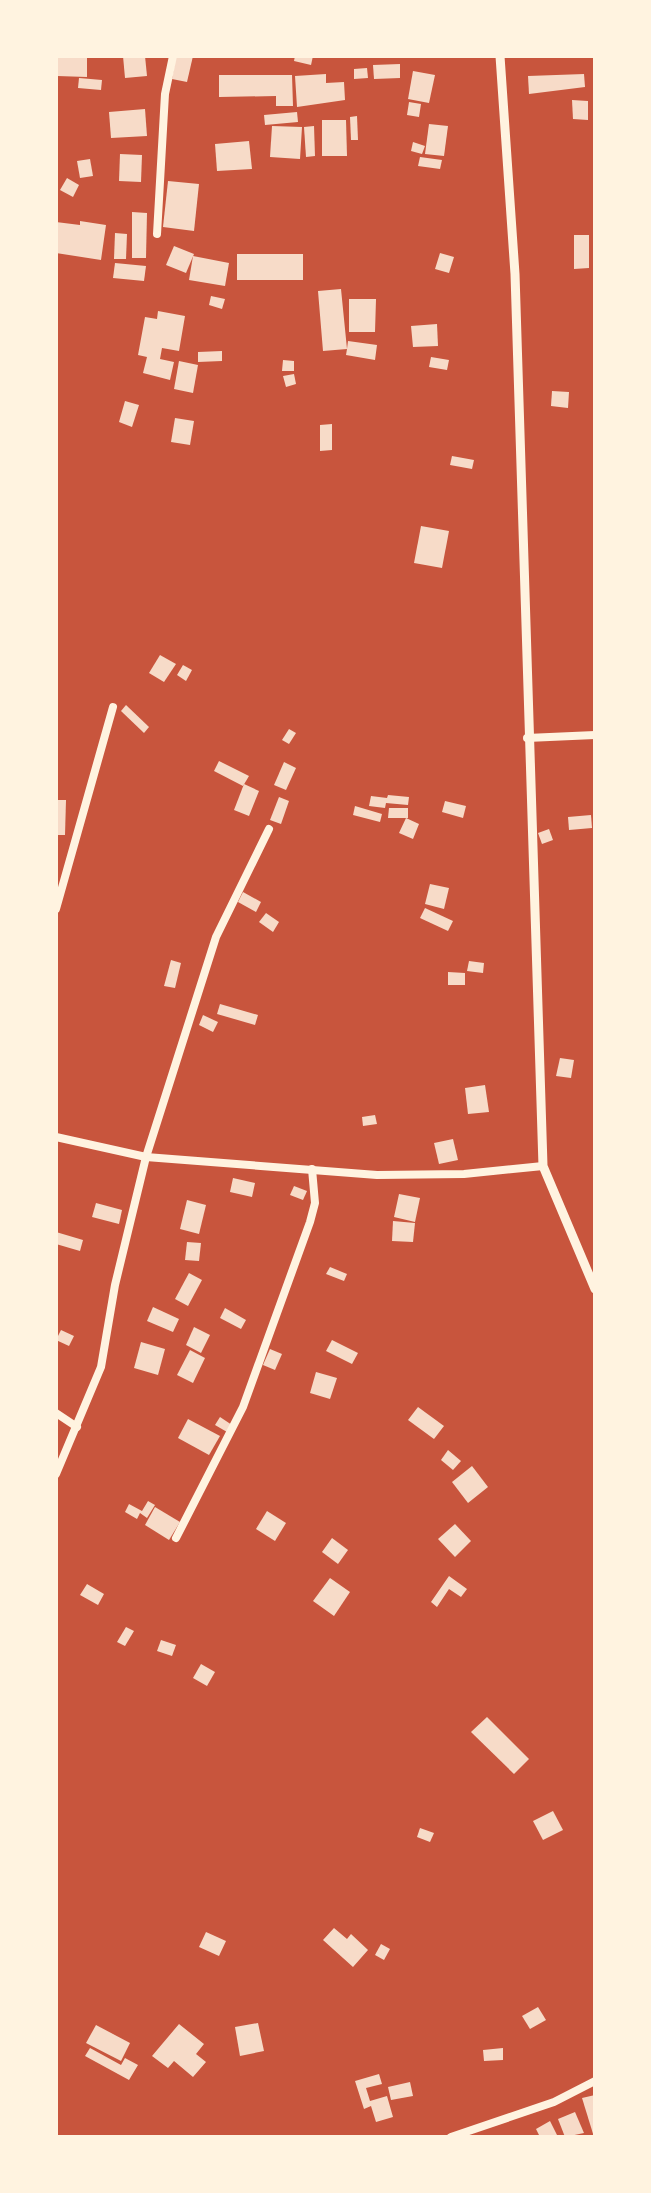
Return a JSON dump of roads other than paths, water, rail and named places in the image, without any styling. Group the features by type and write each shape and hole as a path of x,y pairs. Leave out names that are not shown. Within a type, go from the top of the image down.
{"street":[{"path":"157,234 165,94 173,56"},
{"path":"500,56 515,274 527,738 543,1166 595,1289"},
{"path":"56,909 113,707"},
{"path":"527,738 595,735"},
{"path":"56,1474 101,1367 115,1285 146,1157 216,937 269,829"},
{"path":"56,1137 146,1157 377,1175 450,1174 543,1166"},
{"path":"176,1538 243,1407 263,1355 310,1222 315,1203 312,1169"},
{"path":"56,1413 77,1427"},
{"path":"451,2137 554,2102 595,2081"}]}
